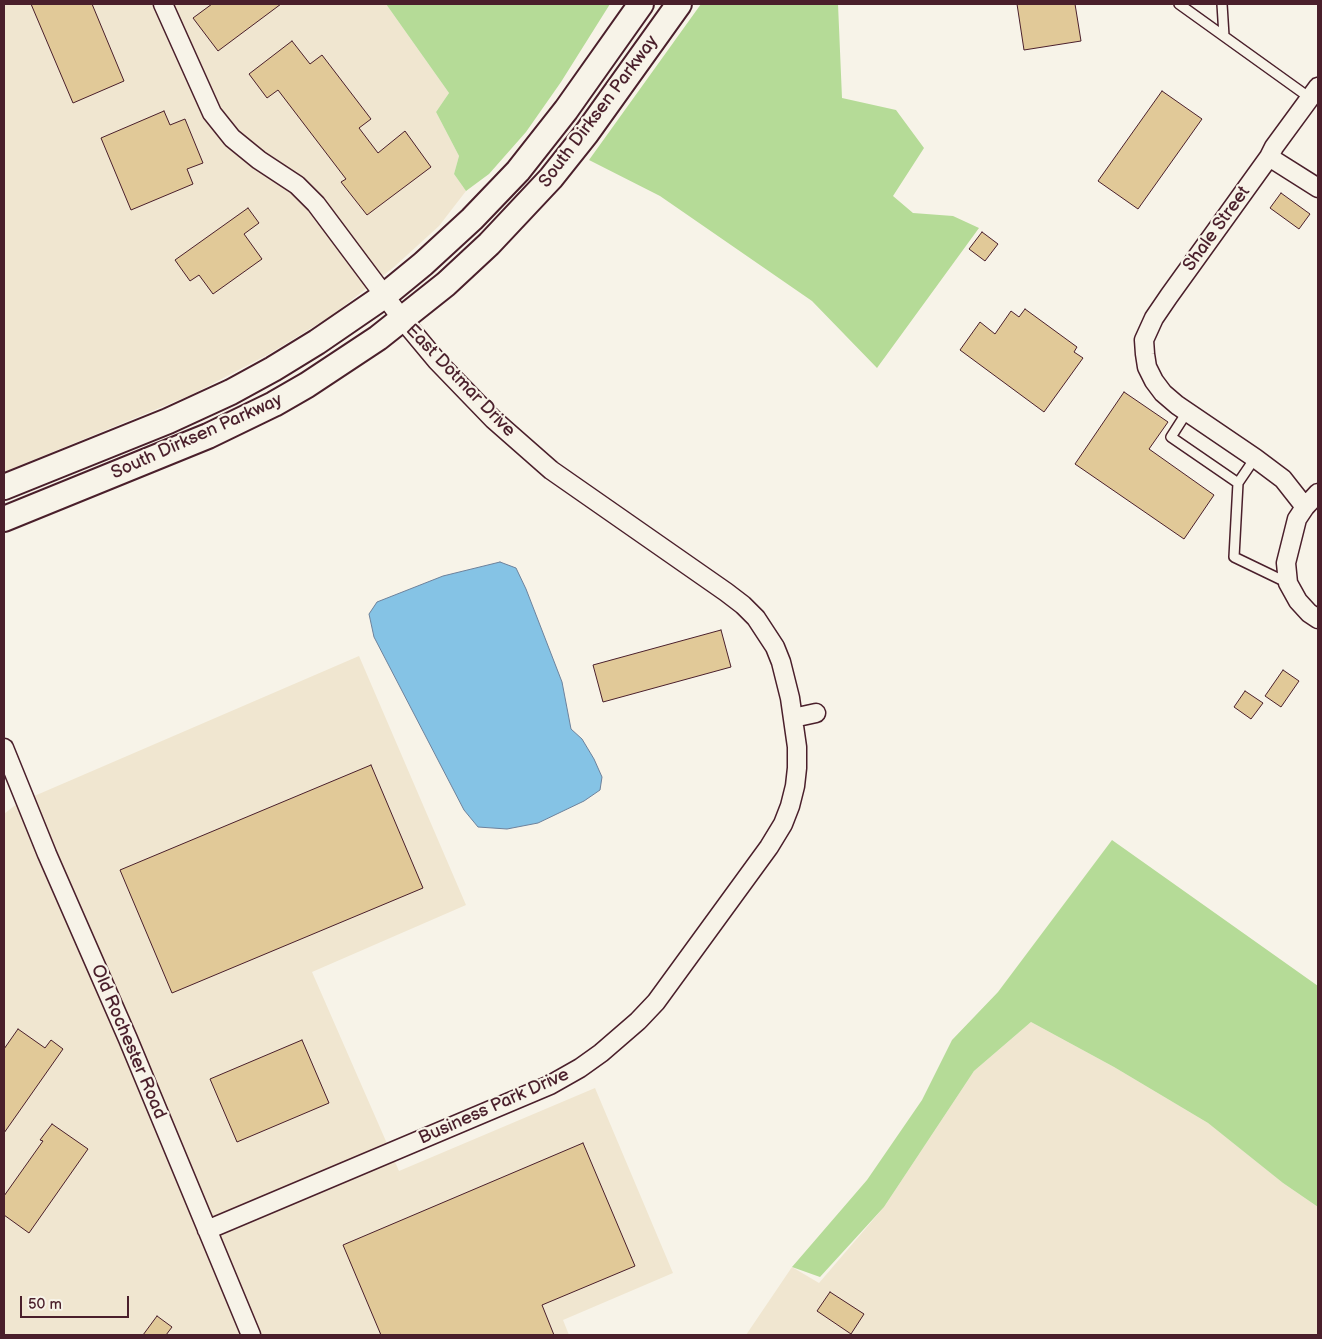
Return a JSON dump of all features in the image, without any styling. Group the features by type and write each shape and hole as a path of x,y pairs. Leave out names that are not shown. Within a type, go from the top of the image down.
{"main road":[{"name":"South Dirksen Parkway","path":"4,487 168,421 231,392 318,342 384,296 423,264 472,219 518,171 566,110 641,4"},
{"name":"South Dirksen Parkway","path":"4,519 157,458 274,404 307,385 402,320 482,251 551,178 586,134 679,4"}],"street":[{"name":"East Dotmar Drive","path":"164,4 212,113 232,138 297,185 316,204 402,320 431,354 493,419 551,470 743,605 756,618 775,647 781,662 793,718"},
{"name":"Shale Street","path":"1187,412 1163,393 1154,381 1147,367 1144,354 1144,340 1154,318 1314,93"},
{"path":"1269,157 1318,188"},
{"path":"1187,412 1283,479 1305,507"},
{"path":"1318,493 1297,519 1286,563 1288,583 1298,601 1309,613 1318,619"},
{"path":"793,718 816,713"},
{"name":"Business Park Drive","path":"207,1230 550,1085 580,1068 620,1037 656,1002 769,847 783,824 794,793 797,768 793,718"},
{"name":"Old Rochester Road","path":"4,748 251,1335"}],"lane":[{"path":"1179,4 1224,36 1314,93"},
{"path":"1222,4 1224,36"},
{"path":"1187,412 1171,437 1238,483"},
{"path":"1255,458 1238,483 1234,557 1288,583"}],"shaded area":[{"path":"4,4 386,4 449,93 436,112 459,156 454,174 466,191 439,226 394,267 331,316 269,354 191,395 4,472"},
{"path":"359,656 466,905 312,972 399,1171 595,1088 673,1273 563,1320 569,1335 4,1335 4,814 18,803"},
{"path":"1031,1022 1114,1067 1208,1123 1283,1183 1318,1207 1318,1335 746,1335 792,1267 819,1283 884,1207 974,1071"}],"green space":[{"path":"386,4 610,4 561,82 526,132 489,174 466,191 454,174 459,156 436,112 449,93"},
{"path":"701,4 838,4 842,98 896,110 924,148 893,196 913,213 953,216 979,228 877,368 812,301 660,196 589,160"},
{"path":"1112,840 1318,986 1318,1207 1283,1183 1208,1123 1114,1067 1031,1022 974,1071 884,1207 820,1277 792,1267 867,1180 922,1100 952,1040 998,992"}],"water":[{"path":"500,562 516,568 526,589 562,682 571,729 582,739 602,777 600,790 584,801 538,823 507,829 478,827 464,810 374,637 369,614 377,602 443,576"}],"building":[{"path":"31,4 92,4 124,81 73,103"},
{"path":"212,4 281,4 218,51 193,18"},
{"path":"1017,4 1075,4 1081,41 1024,50"},
{"path":"292,41 310,64 322,55 371,119 359,128 378,153 405,131 431,167 367,215 341,182 346,179 278,90 267,98 249,74"},
{"path":"1162,91 1202,119 1138,209 1098,181"},
{"path":"164,111 170,125 185,119 203,163 187,169 193,184 131,210 101,138"},
{"path":"1281,193 1310,214 1299,229 1270,208"},
{"path":"248,208 259,223 244,234 262,259 213,294 199,275 190,281 175,260"},
{"path":"982,232 998,244 985,261 969,249"},
{"path":"1025,309 1077,347 1074,352 1083,358 1044,412 960,350 980,322 995,334 1011,311 1019,317"},
{"path":"1124,392 1168,422 1149,449 1214,495 1184,539 1075,464"},
{"path":"721,630 731,667 603,702 593,665"},
{"path":"1283,670 1299,681 1281,707 1265,696"},
{"path":"1245,691 1263,703 1251,719 1234,707"},
{"path":"371,765 423,888 172,993 120,870"},
{"path":"18,1029 45,1048 51,1040 63,1049 4,1133 4,1049"},
{"path":"302,1040 329,1103 237,1142 210,1079"},
{"path":"52,1124 88,1149 29,1233 4,1215 4,1196 43,1141 40,1140"},
{"path":"583,1143 635,1266 542,1305 554,1335 381,1335 343,1245"},
{"path":"830,1292 864,1314 851,1334 817,1311"},
{"path":"157,1316 172,1327 166,1335 143,1335"}]}
